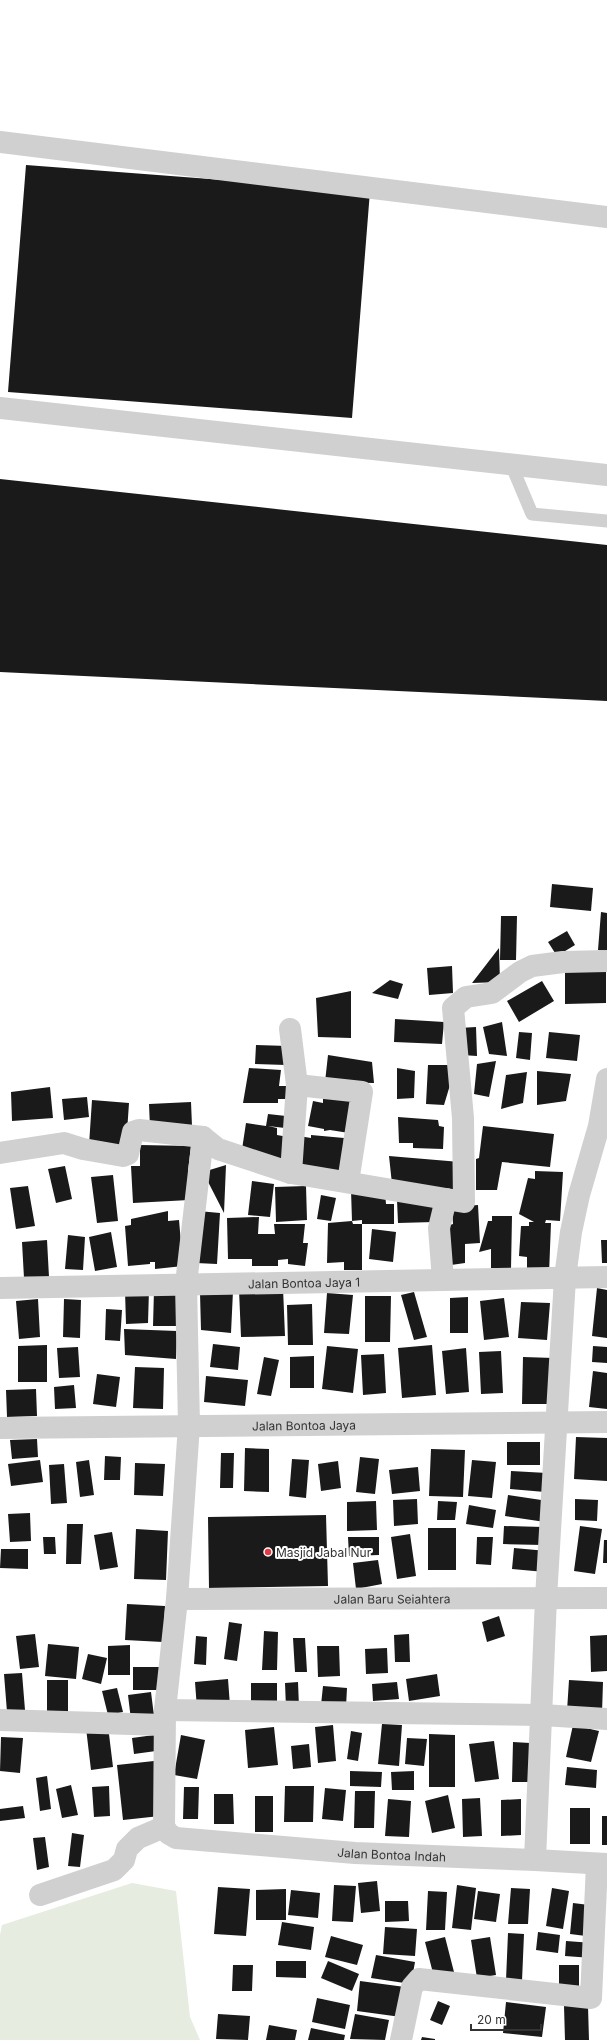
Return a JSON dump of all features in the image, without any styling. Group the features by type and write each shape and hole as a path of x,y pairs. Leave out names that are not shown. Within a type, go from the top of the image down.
{"street":[{"path":"0,142 607,217"},
{"path":"0,408 607,475"},
{"path":"0,1153 64,1143 83,1149 123,1156 128,1154 133,1132 139,1130 203,1137 218,1149 291,1173 464,1202 463,1118 453,1008 466,997 492,993 520,972 532,966 563,962 607,961"},
{"path":"290,1029 297,1085 291,1173"},
{"path":"535,1860 546,1598 566,1278 576,1210 599,1126 607,1079"},
{"path":"297,1085 362,1092 348,1182"},
{"path":"40,1895 114,1870 124,1860 127,1849 138,1838 170,1832 164,1717 177,1599 189,1425 186,1284 203,1137"},
{"path":"443,1280 439,1228 446,1199"},
{"name":"Jalan Bontoa Jaya 1","path":"0,1288 607,1277"},
{"name":"Jalan Bontoa Jaya","path":"0,1428 607,1422"},
{"name":"Jalan Baru Seiahtera","path":"177,1599 607,1598"},
{"path":"0,1720 164,1717 542,1715 607,1719"},
{"name":"Jalan Bontoa Indah","path":"170,1832 355,1853 602,1864"},
{"path":"401,2040 412,1987 419,1979 591,1998 602,1864"}],"lane":[{"path":"511,464 532,514 607,521"}],"shaded area":[{"path":"132,1883 176,1891 190,2017 200,2040 0,2040 0,1935 2,1925"}],"building":[{"path":"26,165 370,191 352,418 8,392"},
{"path":"0,479 607,545 607,701 0,672"},
{"path":"552,884 593,888 591,911 550,907"},
{"path":"601,912 607,913 607,951 598,950"},
{"path":"501,916 517,916 516,960 500,960"},
{"path":"567,931 575,945 557,956 548,942"},
{"path":"499,948 500,982 472,983"},
{"path":"452,966 453,993 429,995 427,968"},
{"path":"565,968 606,968 606,1003 565,1004"},
{"path":"390,980 403,984 398,999 372,993"},
{"path":"542,981 554,1001 519,1022 507,1001"},
{"path":"351,991 351,1038 318,1037 316,998"},
{"path":"395,1019 444,1022 442,1044 394,1042"},
{"path":"502,1022 507,1056 489,1054 483,1027"},
{"path":"476,1027 477,1056 462,1055 459,1028"},
{"path":"519,1032 532,1033 530,1060 516,1058"},
{"path":"549,1032 580,1035 577,1061 546,1058"},
{"path":"256,1045 288,1046 286,1065 255,1064"},
{"path":"328,1055 372,1062 374,1083 325,1082"},
{"path":"496,1061 489,1097 474,1094 477,1064"},
{"path":"428,1065 456,1065 444,1105 426,1104"},
{"path":"249,1068 281,1070 279,1086 288,1086 288,1099 278,1099 278,1103 243,1103"},
{"path":"397,1068 415,1071 414,1098 397,1099"},
{"path":"537,1071 571,1074 566,1101 537,1105"},
{"path":"527,1072 523,1103 501,1109 506,1075"},
{"path":"50,1087 53,1118 12,1121 11,1092"},
{"path":"323,1095 355,1097 349,1133 330,1130 324,1131 324,1129 308,1126 313,1101 323,1103"},
{"path":"87,1097 89,1117 64,1120 62,1099"},
{"path":"92,1100 129,1103 126,1147 89,1145"},
{"path":"191,1102 192,1126 150,1128 149,1104"},
{"path":"268,1114 286,1116 285,1128 268,1126 277,1128 277,1135 288,1137 284,1159 241,1156 246,1123 266,1126"},
{"path":"398,1117 438,1120 439,1126 444,1127 443,1149 413,1148 413,1143 399,1143"},
{"path":"483,1126 554,1134 550,1167 502,1162 497,1190 476,1190 476,1159 479,1158"},
{"path":"311,1135 344,1138 341,1177 292,1168 299,1136 311,1138"},
{"path":"140,1145 191,1146 188,1171 189,1200 133,1203 131,1166 140,1166"},
{"path":"389,1156 460,1162 460,1198 392,1184"},
{"path":"226,1165 224,1213 203,1172"},
{"path":"65,1166 72,1199 56,1203 48,1169"},
{"path":"535,1171 563,1172 560,1221 546,1220 545,1223 551,1223 549,1274 527,1273 527,1257 519,1256 521,1226 529,1226 529,1222 534,1222 519,1214 528,1178 535,1179"},
{"path":"113,1175 118,1221 97,1223 91,1177"},
{"path":"252,1181 274,1184 270,1217 248,1215"},
{"path":"28,1186 35,1226 16,1229 10,1188"},
{"path":"306,1186 307,1220 276,1222 275,1187"},
{"path":"351,1190 385,1193 386,1204 394,1204 394,1224 362,1224 362,1220 352,1221"},
{"path":"321,1195 336,1198 331,1221 317,1219"},
{"path":"434,1199 434,1222 398,1223 397,1200"},
{"path":"478,1205 480,1243 465,1244 465,1263 444,1266 441,1228 453,1224 452,1207"},
{"path":"168,1211 168,1221 179,1220 183,1266 155,1269 155,1262 150,1262 150,1264 128,1266 125,1226 131,1225 131,1219"},
{"path":"198,1211 220,1213 217,1264 196,1263"},
{"path":"492,1216 512,1216 511,1269 491,1268 491,1249 479,1252 488,1221 492,1221"},
{"path":"259,1217 258,1234 275,1234 274,1224 305,1224 303,1243 308,1243 305,1266 288,1264 288,1259 278,1260 278,1266 252,1266 252,1259 228,1259 227,1218"},
{"path":"352,1221 353,1224 362,1224 362,1270 344,1270 344,1262 327,1263 328,1223"},
{"path":"372,1229 396,1232 393,1262 369,1259"},
{"path":"111,1232 117,1267 95,1271 89,1237"},
{"path":"68,1235 85,1237 83,1270 65,1269"},
{"path":"47,1240 49,1277 24,1278 22,1242"},
{"path":"601,1240 607,1240 607,1263 602,1263"},
{"path":"283,1288 285,1336 241,1337 239,1290"},
{"path":"597,1288 607,1290 607,1338 592,1336"},
{"path":"180,1289 178,1326 153,1326 154,1290"},
{"path":"149,1290 148,1323 126,1324 125,1291"},
{"path":"233,1291 231,1333 201,1330 200,1293"},
{"path":"414,1292 427,1337 414,1340 401,1295"},
{"path":"327,1293 353,1295 349,1334 324,1333"},
{"path":"365,1296 391,1296 390,1342 365,1342"},
{"path":"468,1297 468,1333 450,1333 450,1298"},
{"path":"504,1298 509,1337 484,1340 480,1301"},
{"path":"38,1299 40,1337 19,1339 16,1301"},
{"path":"64,1299 81,1300 80,1338 63,1337"},
{"path":"521,1302 550,1303 547,1340 518,1338"},
{"path":"312,1304 313,1345 288,1345 287,1305"},
{"path":"106,1309 122,1310 120,1341 105,1340"},
{"path":"124,1329 177,1331 176,1359 125,1355"},
{"path":"213,1344 240,1347 238,1370 210,1367"},
{"path":"47,1345 47,1382 18,1382 18,1346"},
{"path":"432,1345 436,1395 402,1398 398,1348"},
{"path":"327,1346 358,1349 353,1393 322,1389"},
{"path":"593,1346 607,1347 607,1363 592,1362"},
{"path":"78,1347 80,1377 59,1378 57,1348"},
{"path":"466,1348 469,1392 446,1394 442,1351"},
{"path":"501,1351 503,1393 481,1394 479,1352"},
{"path":"384,1354 386,1393 363,1395 361,1355"},
{"path":"314,1356 314,1388 290,1388 290,1357"},
{"path":"264,1357 279,1360 271,1396 257,1394"},
{"path":"523,1357 554,1358 553,1404 522,1404"},
{"path":"135,1367 164,1368 163,1409 133,1408"},
{"path":"593,1371 607,1373 607,1409 589,1407"},
{"path":"97,1374 120,1377 116,1407 93,1404"},
{"path":"206,1376 248,1380 245,1406 204,1402"},
{"path":"74,1385 76,1408 55,1409 54,1387"},
{"path":"36,1389 37,1416 7,1417 6,1390"},
{"path":"576,1437 607,1438 607,1481 574,1479"},
{"path":"37,1439 38,1457 12,1459 10,1440"},
{"path":"507,1442 540,1442 540,1465 507,1465"},
{"path":"245,1448 269,1449 269,1492 244,1491"},
{"path":"431,1449 465,1450 463,1497 429,1496"},
{"path":"221,1453 234,1453 233,1488 220,1488"},
{"path":"105,1456 121,1457 120,1480 104,1480"},
{"path":"360,1457 379,1459 375,1494 356,1492"},
{"path":"292,1459 309,1460 306,1498 289,1496"},
{"path":"40,1460 43,1482 11,1486 8,1464"},
{"path":"89,1460 94,1495 80,1497 76,1462"},
{"path":"472,1460 496,1462 492,1498 468,1496"},
{"path":"338,1461 341,1488 321,1491 318,1464"},
{"path":"135,1463 165,1464 163,1496 134,1495"},
{"path":"64,1464 67,1503 51,1504 49,1465"},
{"path":"418,1467 420,1491 392,1494 389,1470"},
{"path":"511,1471 547,1473 545,1492 510,1489"},
{"path":"508,1495 548,1501 545,1522 505,1516"},
{"path":"417,1499 418,1524 394,1526 393,1500"},
{"path":"575,1499 598,1500 597,1521 575,1520"},
{"path":"376,1501 377,1530 347,1531 347,1502"},
{"path":"438,1501 457,1502 455,1520 437,1520"},
{"path":"469,1505 496,1510 493,1528 466,1524"},
{"path":"30,1513 31,1541 10,1542 8,1514"},
{"name":"Masjid Jabal Nur","path":"326,1515 328,1586 209,1588 208,1517"},
{"path":"67,1524 83,1524 81,1564 66,1564"},
{"path":"504,1526 543,1527 543,1545 503,1544"},
{"path":"580,1526 602,1529 595,1574 574,1571"},
{"path":"428,1528 456,1528 456,1570 428,1570"},
{"path":"136,1529 168,1531 166,1580 134,1579"},
{"path":"112,1532 118,1567 100,1570 94,1535"},
{"path":"410,1534 416,1576 397,1579 391,1537"},
{"path":"43,1537 55,1537 56,1554 44,1554"},
{"path":"348,1537 379,1537 379,1555 349,1556"},
{"path":"477,1537 493,1537 491,1565 476,1564"},
{"path":"604,1540 607,1540 607,1563 603,1563"},
{"path":"514,1548 547,1551 545,1572 512,1569"},
{"path":"1,1549 28,1549 28,1569 0,1568"},
{"path":"378,1560 382,1584 356,1589 353,1563"},
{"path":"127,1604 165,1606 163,1642 125,1640"},
{"path":"499,1616 505,1636 487,1642 482,1622"},
{"path":"229,1622 242,1624 237,1661 224,1659"},
{"path":"264,1631 278,1632 277,1670 262,1670"},
{"path":"35,1634 39,1667 20,1669 16,1636"},
{"path":"409,1634 410,1662 395,1662 394,1635"},
{"path":"607,1635 607,1671 591,1672 590,1636"},
{"path":"196,1636 207,1637 206,1665 194,1664"},
{"path":"293,1638 305,1638 307,1672 295,1672"},
{"path":"48,1644 79,1647 76,1679 45,1676"},
{"path":"130,1645 130,1675 108,1675 108,1646"},
{"path":"317,1646 339,1646 340,1676 318,1677"},
{"path":"387,1648 388,1673 366,1674 365,1649"},
{"path":"88,1654 107,1658 101,1684 82,1679"},
{"path":"133,1667 159,1667 159,1690 133,1690"},
{"path":"22,1673 25,1710 7,1712 4,1674"},
{"path":"437,1674 440,1696 409,1701 406,1679"},
{"path":"228,1679 230,1706 197,1709 195,1682"},
{"path":"47,1680 68,1680 68,1713 47,1713"},
{"path":"569,1680 603,1682 602,1713 567,1711"},
{"path":"298,1682 299,1707 286,1708 285,1683"},
{"path":"397,1682 399,1699 373,1701 372,1684"},
{"path":"251,1683 277,1683 277,1710 251,1710"},
{"path":"323,1686 347,1688 346,1707 321,1705"},
{"path":"117,1688 123,1712 108,1715 102,1691"},
{"path":"151,1692 154,1716 131,1720 128,1695"},
{"path":"382,1724 402,1725 399,1766 378,1764"},
{"path":"333,1725 336,1761 318,1763 315,1727"},
{"path":"573,1725 599,1731 591,1762 566,1757"},
{"path":"108,1726 113,1767 91,1770 86,1728"},
{"path":"274,1727 278,1765 248,1768 245,1730"},
{"path":"351,1731 362,1733 358,1761 347,1759"},
{"path":"429,1734 455,1735 455,1787 429,1787"},
{"path":"154,1735 156,1751 134,1754 132,1738"},
{"path":"181,1735 205,1740 197,1779 174,1775"},
{"path":"1,1737 23,1738 20,1773 0,1771"},
{"path":"407,1738 427,1739 424,1766 405,1764"},
{"path":"494,1741 499,1779 475,1782 469,1744"},
{"path":"513,1742 530,1743 529,1782 512,1782"},
{"path":"309,1744 311,1767 293,1769 291,1746"},
{"path":"154,1761 160,1816 123,1820 117,1765"},
{"path":"567,1767 597,1770 596,1788 565,1785"},
{"path":"350,1771 382,1772 381,1787 350,1786"},
{"path":"414,1771 414,1790 392,1790 391,1772"},
{"path":"47,1776 51,1809 40,1811 36,1778"},
{"path":"71,1785 78,1815 62,1818 56,1789"},
{"path":"109,1786 110,1816 94,1817 92,1787"},
{"path":"285,1786 314,1786 313,1822 284,1822"},
{"path":"184,1787 199,1787 198,1819 183,1819"},
{"path":"325,1788 346,1790 343,1821 322,1819"},
{"path":"355,1791 375,1791 374,1828 354,1828"},
{"path":"214,1794 233,1794 234,1824 214,1824"},
{"path":"448,1795 455,1828 432,1833 425,1801"},
{"path":"255,1796 273,1796 273,1832 255,1832"},
{"path":"480,1798 482,1836 463,1837 462,1799"},
{"path":"388,1799 411,1801 409,1837 385,1836"},
{"path":"521,1799 521,1835 501,1836 501,1800"},
{"path":"23,1806 25,1818 0,1821 0,1809"},
{"path":"570,1808 590,1808 590,1844 570,1844"},
{"path":"602,1816 607,1816 607,1845 602,1845"},
{"path":"72,1833 84,1835 80,1867 68,1866"},
{"path":"45,1837 49,1867 37,1870 33,1838"},
{"path":"377,1881 380,1911 361,1913 358,1883"},
{"path":"334,1885 356,1886 353,1922 332,1921"},
{"path":"457,1885 476,1888 471,1930 452,1928"},
{"path":"218,1887 250,1889 246,1936 214,1934"},
{"path":"511,1888 530,1889 528,1924 508,1924"},
{"path":"552,1888 569,1891 563,1929 546,1926"},
{"path":"286,1889 286,1920 256,1920 256,1890"},
{"path":"291,1890 320,1893 318,1918 288,1915"},
{"path":"428,1891 447,1892 445,1930 426,1930"},
{"path":"478,1891 500,1894 496,1922 474,1919"},
{"path":"385,1901 408,1901 409,1921 385,1922"},
{"path":"573,1903 589,1905 586,1936 570,1934"},
{"path":"282,1922 314,1927 311,1950 278,1945"},
{"path":"385,1927 417,1929 415,1956 383,1954"},
{"path":"538,1932 560,1935 558,1953 536,1950"},
{"path":"508,1933 524,1934 522,1981 506,1980"},
{"path":"331,1936 363,1945 357,1965 325,1957"},
{"path":"445,1937 454,1972 434,1977 425,1942"},
{"path":"490,1937 496,1975 477,1978 471,1940"},
{"path":"566,1941 593,1943 592,1958 565,1956"},
{"path":"376,1955 415,1962 411,1984 371,1978"},
{"path":"276,1961 306,1961 306,1978 276,1977"},
{"path":"328,1961 359,1974 352,1991 321,1978"},
{"path":"233,1965 253,1965 252,1991 232,1991"},
{"path":"559,1965 579,1965 579,1989 559,1989"},
{"path":"360,1981 405,1987 401,2017 357,2011"},
{"path":"317,1998 350,2005 345,2029 312,2022"},
{"path":"438,2001 450,2006 442,2025 430,2020"},
{"path":"506,2002 546,2007 542,2037 503,2033"},
{"path":"564,2006 588,2006 589,2040 565,2040"},
{"path":"218,2014 250,2016 248,2040 216,2039"},
{"path":"355,2014 389,2020 385,2040 350,2039"},
{"path":"269,2025 297,2030 295,2040 266,2040"},
{"path":"311,2028 345,2035 344,2040 308,2040"},
{"path":"422,2037 435,2039 435,2040 421,2040"}],"place":[{"name":"Masjid Jabal Nur","path":"268,1552"}]}
